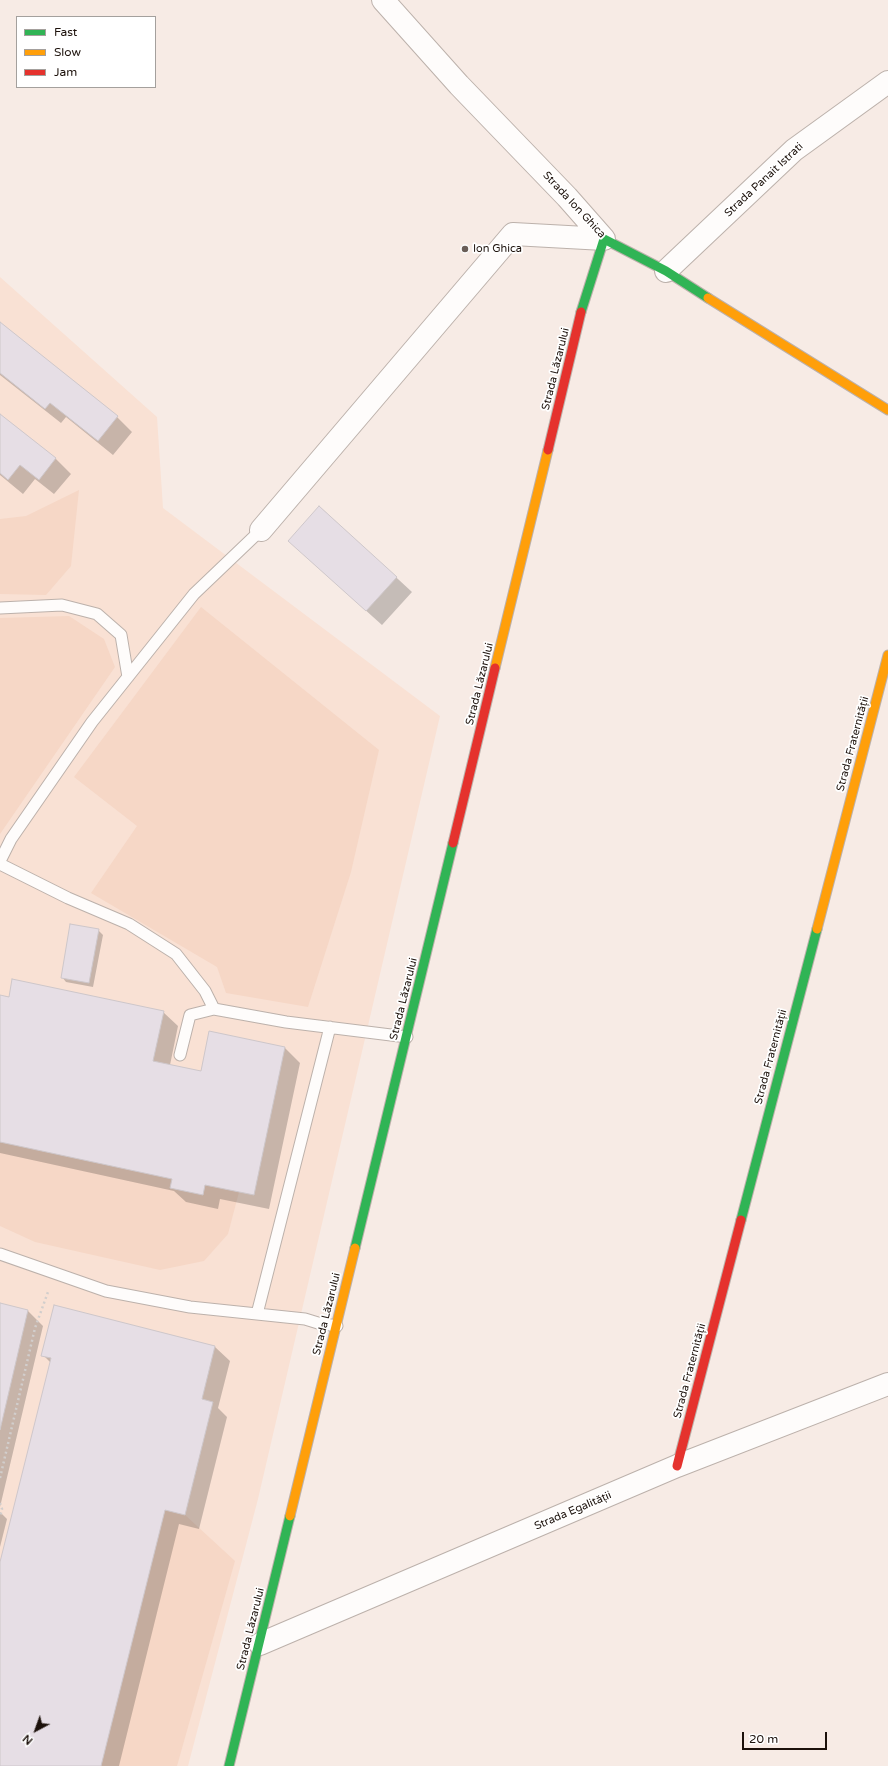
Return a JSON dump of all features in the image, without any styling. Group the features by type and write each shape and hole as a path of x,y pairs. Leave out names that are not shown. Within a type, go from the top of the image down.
{"street":[{"name":"Strada Ion Ghica","path":"383,0 460,85 567,197 604,239 666,271 888,410"},
{"name":"Strada Panait Istrati","path":"666,271 794,150 888,82"},
{"path":"261,530 513,234 604,239"},
{"name":"Strada Lăzarului","path":"229,1766 260,1644 583,306 604,239"},
{"name":"Strada Fraternității","path":"677,1466 888,655"},
{"name":"Strada Egalității","path":"260,1644 677,1466 888,1384"}],"lane":[{"path":"214,1009 205,991 176,954 129,924 68,898 0,863 11,839 92,722 194,594 261,530"},
{"path":"0,608 62,605 97,614 121,635 128,677"},
{"path":"180,1055 190,1015 214,1009 286,1022 407,1037"},
{"path":"257,1314 330,1027"},
{"path":"0,1254 106,1291 190,1307 305,1319 337,1326"}],"path":[{"path":"0,1478 35,1328 55,1273"},
{"path":"0,1502 2,1509 0,1517"}],"shaded area":[{"path":"0,277 157,417 163,508 440,716 258,1499 188,1766 0,1766"},
{"path":"79,490 71,566 46,595 0,594 0,519 26,516"},
{"path":"201,607 379,750 351,872 308,1007 226,993 217,967 91,893 137,826 74,777"},
{"path":"69,616 104,639 115,667 0,834 0,618"},
{"path":"0,1142 172,1179 203,1195 205,1185 239,1192 228,1234 204,1261 160,1270 35,1242 0,1226"},
{"path":"165,1510 185,1515 235,1561 177,1766 101,1766"}],"building":[{"path":"0,322 118,416 98,441 50,403 45,409 0,373"},
{"path":"0,414 56,458 39,480 20,465 8,480 0,473"},
{"path":"319,506 397,577 366,611 288,541"},
{"path":"70,924 99,929 89,983 61,978"},
{"path":"12,979 164,1011 153,1061 201,1071 209,1031 285,1047 254,1195 205,1185 203,1195 170,1188 172,1179 0,1142 0,995 9,997"},
{"path":"0,1303 28,1310 0,1430"},
{"path":"54,1305 215,1346 202,1399 213,1402 185,1515 165,1510 101,1766 0,1766 0,1562 51,1358 41,1356"}],"traffic: fast":[{"path":"581,312 604,239 666,271 708,298"},
{"path":"355,1248 453,843"},
{"path":"741,1220 817,929"},
{"path":"229,1766 290,1516"}],"traffic: slow":[{"path":"708,298 888,410"},
{"path":"495,668 548,450"},
{"path":"817,929 888,655"},
{"path":"290,1516 355,1248"}],"traffic: jam":[{"path":"548,450 581,312"},
{"path":"453,843 495,668"},
{"path":"677,1466 741,1220"}],"place":[{"name":"Ion Ghica","path":"465,249"}]}
